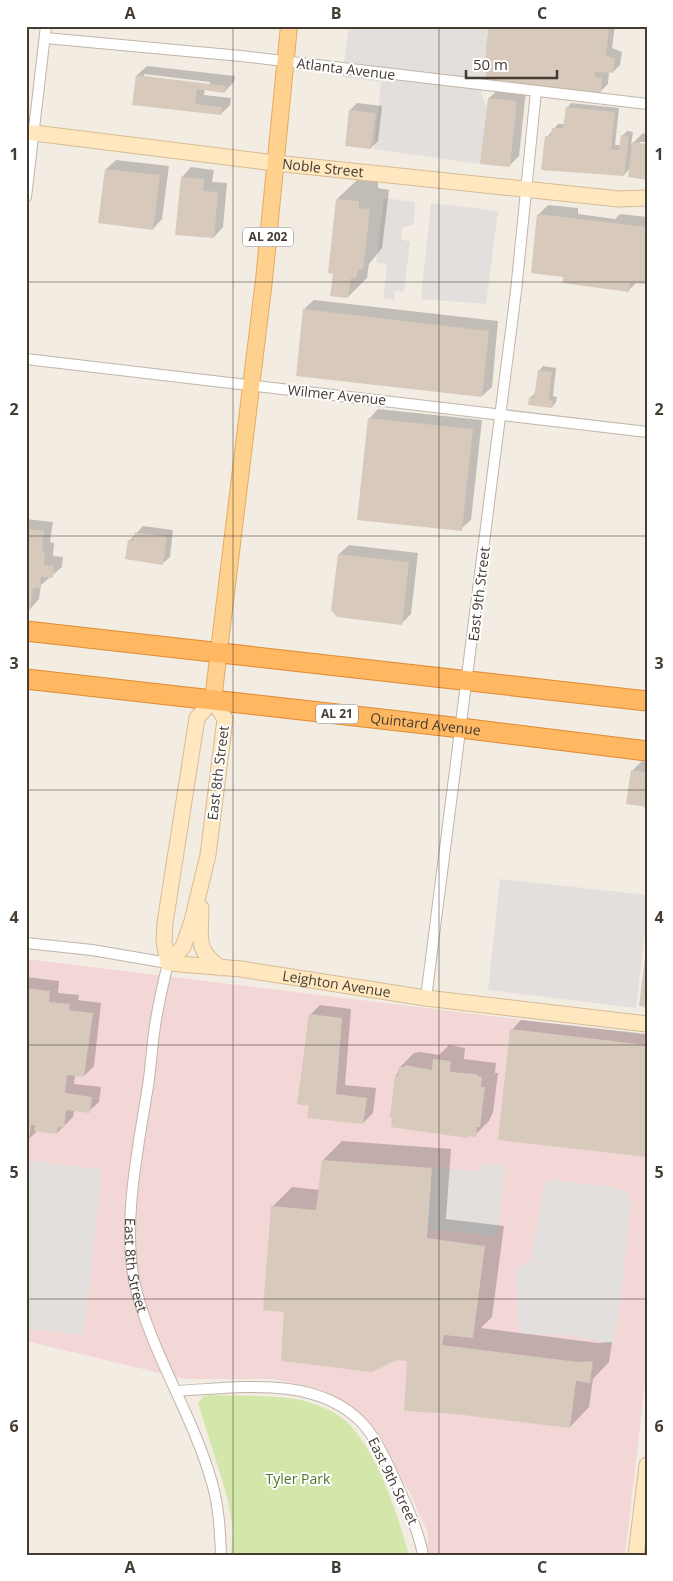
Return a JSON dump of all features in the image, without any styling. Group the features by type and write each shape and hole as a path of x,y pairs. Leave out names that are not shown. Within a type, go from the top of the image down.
{"highway":[{"path":"26,631 647,701"},
{"name":"Quintard Avenue","path":"26,679 647,751"}],"main road":[{"name":"AL 202","path":"213,700 252,386 289,26"}],"street":[{"path":"26,197 30,132 46,26"},
{"name":"Atlanta Avenue","path":"45,38 286,62 647,104"},
{"name":"East 9th Street","path":"426,998 468,682 516,291 536,91"},
{"name":"Noble Street","path":"30,132 275,163 619,199 647,198"},
{"name":"Noble Street","path":"619,199 647,208"},
{"name":"Wilmer Avenue","path":"26,359 647,432"},
{"name":"East 8th Street","path":"168,962 183,947 208,854 225,732 225,719 213,700 197,718 195,727 165,923 164,942 168,962 155,1026 138,1146 130,1232 132,1269 137,1293 201,1448 213,1484 220,1522 221,1555"},
{"path":"202,880 201,944 208,959 221,968"},
{"name":"Leighton Avenue","path":"26,943 92,950 426,998 647,1024"},
{"name":"East 9th Street","path":"176,1391 271,1388 303,1391 343,1407 364,1425 390,1470 417,1529 423,1555"},
{"path":"636,1555 647,1465"}],"shaded area":[{"path":"349,26 489,26 486,80 481,93 487,108 480,164 374,149 381,82 342,77"},
{"path":"384,198 415,202 414,224 402,228 401,239 410,242 404,292 394,291 395,300 383,298 386,264 376,263"},
{"path":"431,203 498,211 486,304 421,299"},
{"path":"500,879 647,895 647,916 636,1008 488,990"},
{"path":"26,959 647,1035 647,1366 625,1555 427,1555 428,1533 409,1491 371,1429 346,1403 321,1389 274,1379 185,1379 26,1341"},
{"path":"26,1160 102,1170 84,1335 26,1329"},
{"path":"483,1163 505,1166 497,1236 427,1229 432,1168 481,1171"},
{"path":"552,1180 614,1187 626,1191 631,1202 621,1296 613,1344 569,1335 519,1334 516,1268 531,1260 544,1184"}],"green space":[{"name":"Tyler Park","path":"210,1395 269,1396 301,1400 327,1409 349,1424 360,1437 378,1468 393,1504 409,1555 231,1555 233,1529 227,1496 198,1403 203,1397"}],"building":[{"path":"489,26 609,28 606,55 615,59 613,73 595,72 594,77 602,78 601,93 486,80 486,48"},
{"path":"136,75 226,86 225,93 197,89 195,104 222,107 221,115 132,105"},
{"path":"488,98 517,101 510,167 480,164"},
{"path":"566,107 615,112 611,149 619,150 621,135 629,136 624,176 541,170 545,136 551,136 552,128 563,128"},
{"path":"349,110 376,113 371,149 345,146"},
{"path":"632,142 647,144 647,180 628,177"},
{"path":"105,169 160,175 153,230 98,223"},
{"path":"181,177 204,179 203,191 218,192 214,238 175,235"},
{"path":"336,199 359,201 359,208 370,209 363,269 358,269 356,278 351,278 348,298 330,296 333,274 328,273"},
{"path":"537,214 647,227 647,284 630,283 629,292 563,283 563,277 531,273"},
{"path":"303,309 489,331 482,397 296,376"},
{"path":"538,370 552,372 549,400 553,401 552,408 528,405 529,397 534,398"},
{"path":"368,418 473,429 462,531 357,520"},
{"path":"26,529 44,531 42,552 45,552 44,565 54,566 53,578 41,577 40,588 33,588 30,610 26,610"},
{"path":"135,532 167,537 163,565 125,559 128,540 133,541"},
{"path":"338,554 409,562 402,625 337,617 331,610"},
{"path":"631,770 647,772 647,807 626,804"},
{"path":"647,950 647,1007 639,1006"},
{"path":"26,988 50,991 49,1002 70,1004 69,1010 93,1013 84,1077 67,1075 65,1093 92,1097 90,1113 66,1110 64,1128 58,1127 57,1134 34,1131 35,1125 31,1125 29,1141 26,1141"},
{"path":"309,1014 342,1018 336,1094 367,1098 363,1124 307,1118 309,1106 297,1104"},
{"path":"510,1029 647,1045 647,1157 498,1140"},
{"path":"433,1059 451,1061 450,1072 477,1074 477,1076 482,1077 481,1087 485,1087 480,1127 477,1127 476,1137 469,1136 468,1138 391,1127 392,1118 390,1118 395,1076 398,1076 399,1067 405,1067 405,1065 432,1070"},
{"path":"322,1160 432,1168 427,1238 485,1246 473,1338 444,1335 442,1345 578,1362 593,1361 590,1383 576,1381 570,1428 456,1414 404,1411 407,1361 397,1360 372,1372 281,1361 284,1312 263,1310 271,1206 316,1210"}]}
